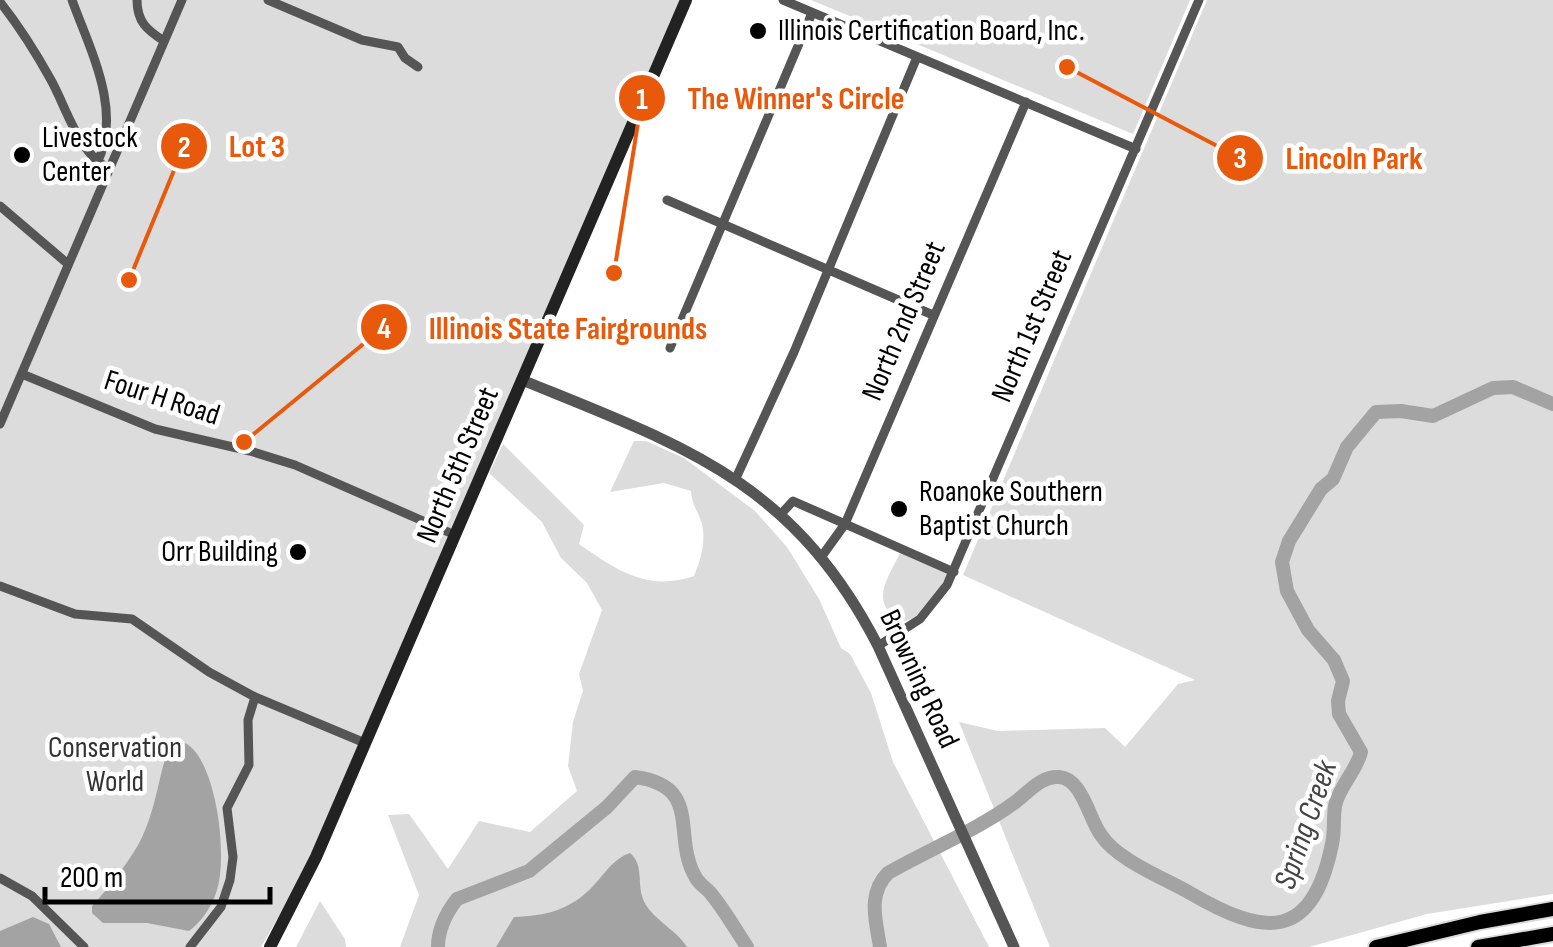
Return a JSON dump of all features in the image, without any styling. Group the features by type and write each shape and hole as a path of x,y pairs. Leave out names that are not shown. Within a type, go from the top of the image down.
{"highway":[{"path":"1376,947 1553,909"},
{"path":"1478,947 1553,934"}],"main road":[{"name":"North 5th Street","path":"270,947 296,902 686,0"}],"street":[{"path":"72,0 108,116 108,132 97,163"},
{"path":"137,0 137,14 146,29 164,40"},
{"path":"0,424 182,0"},
{"path":"268,0 362,40 398,47 418,67"},
{"path":"783,0 1136,149"},
{"name":"North 1st Street","path":"878,646 906,631 930,610 954,572 1198,0"},
{"path":"0,2 49,76 84,144 97,163 110,169"},
{"path":"670,348 812,13"},
{"path":"736,478 787,369 917,57"},
{"name":"North 2nd Street","path":"822,556 845,524 1026,102"},
{"path":"1112,138 1123,154 1127,171"},
{"path":"667,200 934,315"},
{"path":"0,206 68,264"},
{"name":"Four H Road","path":"22,374 155,428 295,465 454,535"},
{"name":"Browning Road","path":"522,380 686,450 736,478 782,514 822,556 854,600 878,646 1014,947"},
{"path":"782,514 793,501 954,572"},
{"path":"0,586 75,614 132,619 209,672 256,697 365,743"},
{"path":"190,947 221,907 230,880 233,856 227,808 249,765 248,720 256,697"},
{"path":"0,878 32,896 84,947"}],"green space":[{"name":"Conservation World","path":"0,0 680,0 300,880 261,947 0,947"},
{"path":"811,0 1190,0 1133,134"},
{"path":"1207,0 1553,0 1553,894 1427,914 1309,947 1050,947 959,722 998,731 1105,728 1125,747 1178,684 1195,680 963,575"},
{"path":"634,441 646,441 684,458 755,511 787,547 819,599 841,648 850,654 871,693 893,762 989,947 400,947 419,895 388,815 409,814 448,869 479,821 530,832 577,791 568,766 573,722 583,691 579,674 602,610 587,583 561,558 542,522 489,473 503,444 584,525 579,544 620,570 647,580 694,576 703,537 691,491 664,483 610,492"},
{"path":"901,551 948,573 923,611 899,622 890,614 883,597"},
{"path":"320,901 345,939 346,947 296,947"}],"shaded area":[{"path":"171,739 185,743 201,760 214,797 221,839 216,893 205,914 189,931 147,923 103,923 92,913 92,906 143,835 165,759 158,746"},
{"path":"630,853 639,869 646,906 687,947 496,947 514,917 567,906 585,894 614,862"},
{"path":"33,917 49,924 61,947 0,947 0,931"}],"waterway":[{"name":"Spring Creek","path":"880,947 875,899 888,873 984,822 1052,777 1074,784 1108,844 1142,868 1241,917 1281,922 1298,914 1312,899 1323,876 1333,839 1337,799 1361,752 1339,714 1343,681 1334,660 1308,630 1287,591 1282,562 1289,541 1321,489 1333,479 1347,447 1376,412 1433,416 1493,388 1513,387 1553,404"},
{"name":"Spring Creek","path":"438,947 444,921 457,899 529,871 607,807 635,777 656,782 678,802 689,862 696,878 717,901 747,947"}],"place":[{"name":"Illinois Certification Board, Inc.","path":"758,31"},
{"name":"Lincoln Park","path":"1067,67"},
{"name":"Livestock Center","path":"22,155"},
{"name":"The Winner's Circle","path":"614,273"},
{"name":"Lot 3","path":"129,280"},
{"name":"Illinois State Fairgrounds","path":"244,442"},
{"name":"Roanoke Southern Baptist Church","path":"899,509"},
{"name":"Orr Building","path":"298,552"}]}
